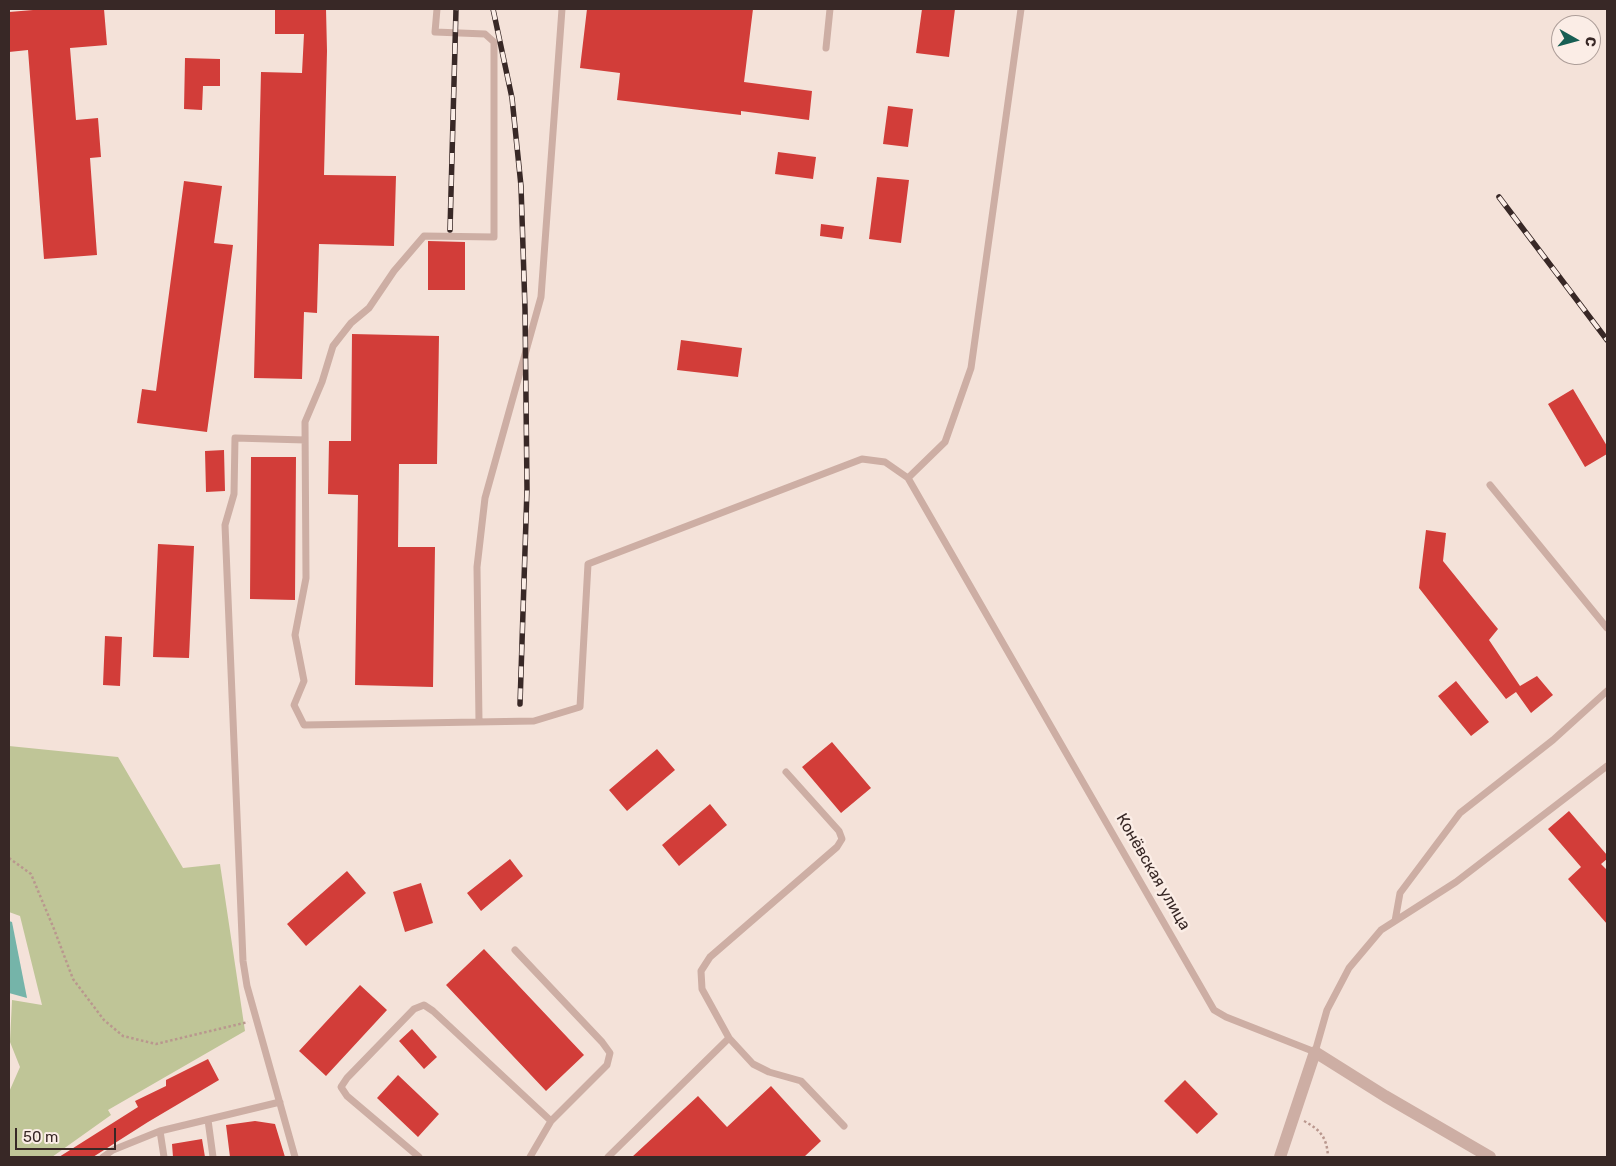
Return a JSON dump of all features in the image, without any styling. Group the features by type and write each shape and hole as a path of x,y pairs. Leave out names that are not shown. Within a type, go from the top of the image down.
{"street":[{"path":"1280,1157 1315,1052"},
{"name":"Конёвская улица","path":"1315,1052 1385,1096 1490,1157"}],"lane":[{"path":"437,9 435,32 485,34 494,42 494,236 424,236 394,271 369,308 351,323 333,346 322,382 305,422 306,578 295,635 304,681 294,705 304,725 534,721 580,707 588,564 862,460 885,462 908,478 945,442 971,368 1020,9"},
{"path":"479,722 478,557 485,498 541,297 562,9"},
{"path":"826,48 830,9"},
{"path":"295,1157 257,1020 243,960 225,525 234,494 235,438 305,440"},
{"name":"Конёвская улица","path":"908,478 1214,1010 1226,1017 1315,1052"},
{"path":"1490,485 1607,628"},
{"path":"1395,921 1400,893 1460,813 1553,740 1607,691"},
{"path":"1315,1052 1327,1010 1349,968 1381,930 1456,882 1607,766"},
{"path":"786,772 839,831 842,839 837,847 710,957 701,971 702,989 730,1038 754,1064 769,1072 801,1081 844,1126"},
{"path":"515,950 602,1042 610,1053 607,1065 550,1121 530,1157"},
{"path":"418,1157 347,1096 341,1087 347,1078 414,1009 424,1005 433,1011 550,1121"},
{"path":"608,1157 730,1038"},
{"path":"103,1157 113,1150 160,1131 280,1102"},
{"path":"208,1120 213,1157"},
{"path":"160,1131 164,1157"}],"path":[{"path":"9,858 31,874 72,979 104,1020 123,1036 156,1044 257,1020"},
{"path":"1294,1116 1317,1128 1327,1144 1328,1157"}],"green space":[{"path":"9,746 118,757 183,868 220,864 245,1031 108,1110 111,1115 52,1157 9,1157 9,1092 20,1067 10,1042 12,1000 42,1005 20,916 9,912"}],"water":[{"path":"9,921 12,922 27,998 9,993"}],"building":[{"path":"45,9 104,9 107,45 70,48 76,120 98,118 101,157 90,158 97,255 44,259 28,50 9,52 9,12"},
{"path":"275,9 326,9 327,51 324,175 396,176 394,246 319,244 317,313 304,312 302,379 254,378 261,72 302,73 304,34 275,34"},
{"path":"587,9 753,9 744,82 812,91 809,120 741,111 741,115 617,100 620,73 580,68"},
{"path":"922,9 955,9 949,57 916,53"},
{"path":"185,58 220,59 220,86 203,86 202,110 184,109"},
{"path":"888,106 913,109 908,147 883,144"},
{"path":"778,152 816,157 813,179 775,174"},
{"path":"877,177 909,180 901,243 869,239"},
{"path":"184,181 222,186 214,243 233,245 207,432 137,423 142,389 156,391"},
{"path":"821,224 844,227 842,239 820,236"},
{"path":"428,241 465,242 465,290 428,290"},
{"path":"352,334 439,336 437,464 399,464 398,547 435,547 433,687 355,685 358,495 328,494 329,441 351,441"},
{"path":"681,340 742,348 738,377 677,370"},
{"path":"1573,389 1607,446 1607,454 1585,467 1548,404"},
{"path":"224,450 225,491 206,492 205,451"},
{"path":"251,457 296,457 295,600 250,599"},
{"path":"1426,530 1446,533 1443,561 1498,629 1489,640 1520,686 1537,676 1553,695 1531,713 1516,692 1506,699 1419,588"},
{"path":"158,544 194,546 189,658 153,657"},
{"path":"105,636 122,637 120,686 103,685"},
{"path":"1456,681 1489,722 1471,736 1438,696"},
{"path":"832,742 871,788 841,813 802,767"},
{"path":"657,749 675,770 627,811 609,790"},
{"path":"710,804 727,825 679,866 662,845"},
{"path":"1569,811 1607,855 1607,859 1601,864 1607,870 1607,924 1568,879 1581,867 1548,829"},
{"path":"510,859 523,876 481,911 467,893"},
{"path":"347,871 366,893 306,946 287,924"},
{"path":"421,883 433,923 405,932 393,892"},
{"path":"484,949 584,1055 546,1091 446,985"},
{"path":"360,985 387,1010 326,1076 299,1051"},
{"path":"412,1029 437,1057 424,1069 399,1041"},
{"path":"208,1059 219,1080 93,1157 59,1157 138,1107 135,1101 166,1086 166,1080"},
{"path":"398,1075 439,1114 418,1137 377,1098"},
{"path":"1185,1080 1218,1114 1197,1134 1164,1101"},
{"path":"771,1086 821,1141 804,1157 632,1157 698,1096 727,1127"},
{"path":"255,1121 275,1124 285,1157 230,1157 226,1125"},
{"path":"202,1139 205,1157 173,1157 172,1144"}],"railway":[{"path":"450,230 456,9"},
{"path":"493,9 512,98 521,186 525,309 527,489 520,704"},
{"path":"1499,197 1607,340"}]}
